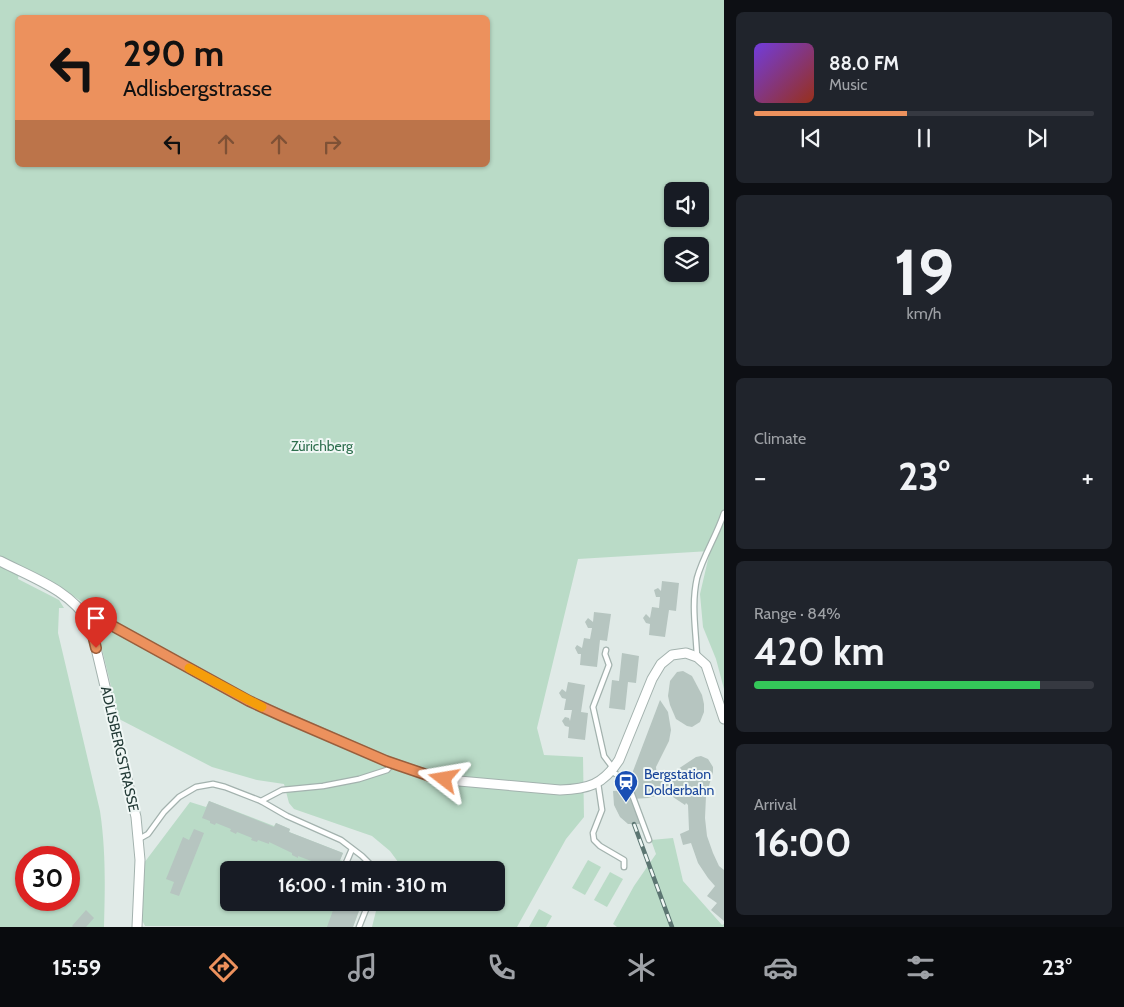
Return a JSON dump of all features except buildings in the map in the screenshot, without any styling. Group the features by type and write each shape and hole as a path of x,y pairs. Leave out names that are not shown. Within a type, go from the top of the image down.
{"street":[{"name":"ADLISBERGSTRASSE","path":"0,561 66,596 84,612 90,623 128,782 139,839 137,927"},
{"path":"90,623 104,622 111,625 249,701 301,725 393,763 430,776 468,782 560,790 576,789 598,783 612,770 619,760 652,679 661,664 672,655 686,653 697,656 706,665 724,719"}],"lane":[{"path":"697,656 693,617 694,594 698,576 724,513"},
{"path":"606,650 605,654 609,666 593,707 604,756 612,770 627,781 649,840"},
{"path":"261,801 282,790 323,786 359,779 387,770 393,763"},
{"path":"598,783 602,810 593,833 594,840 600,846 624,860 624,867"},
{"path":"139,839 148,834 164,812 179,797 196,787 212,784 226,787 261,801 287,816 341,840 366,861"},
{"path":"347,861 352,849"},
{"path":"359,927 365,911"}],"green space":[{"name":"Zürichberg","path":"0,0 724,0 724,689 716,659 703,627 700,594 710,551 578,559 537,728 544,755 583,757 584,817 566,839 517,927 372,927 376,911 505,911 505,861 397,861 390,851 372,836 294,809 289,803 284,784 257,780 212,767 119,719 92,608 20,567 18,579 59,600 64,608 59,608 58,633 100,811 105,869 104,927 0,927"},
{"path":"209,801 274,826 276,823 290,829 289,832 343,853 340,860 342,861 220,861 220,911 359,911 353,927 145,926 142,920 144,863 190,802 206,807"},
{"path":"673,838 683,881 722,925 724,924 724,927 617,927 613,924 634,886 656,854 651,840"},
{"path":"588,860 601,867 585,895 572,888"},
{"path":"610,872 623,879 607,907 594,900"},
{"path":"539,909 552,916 546,927 529,927"}],"railway":[{"path":"634,824 672,927"}],"slow traffic":[{"path":"189,668 262,707"}],"place":[{"name":"Bergstation Dolderbahn","path":"626,803"}],"route":[{"path":"96,648 90,623 104,622 249,701 386,761 444,779"}]}
